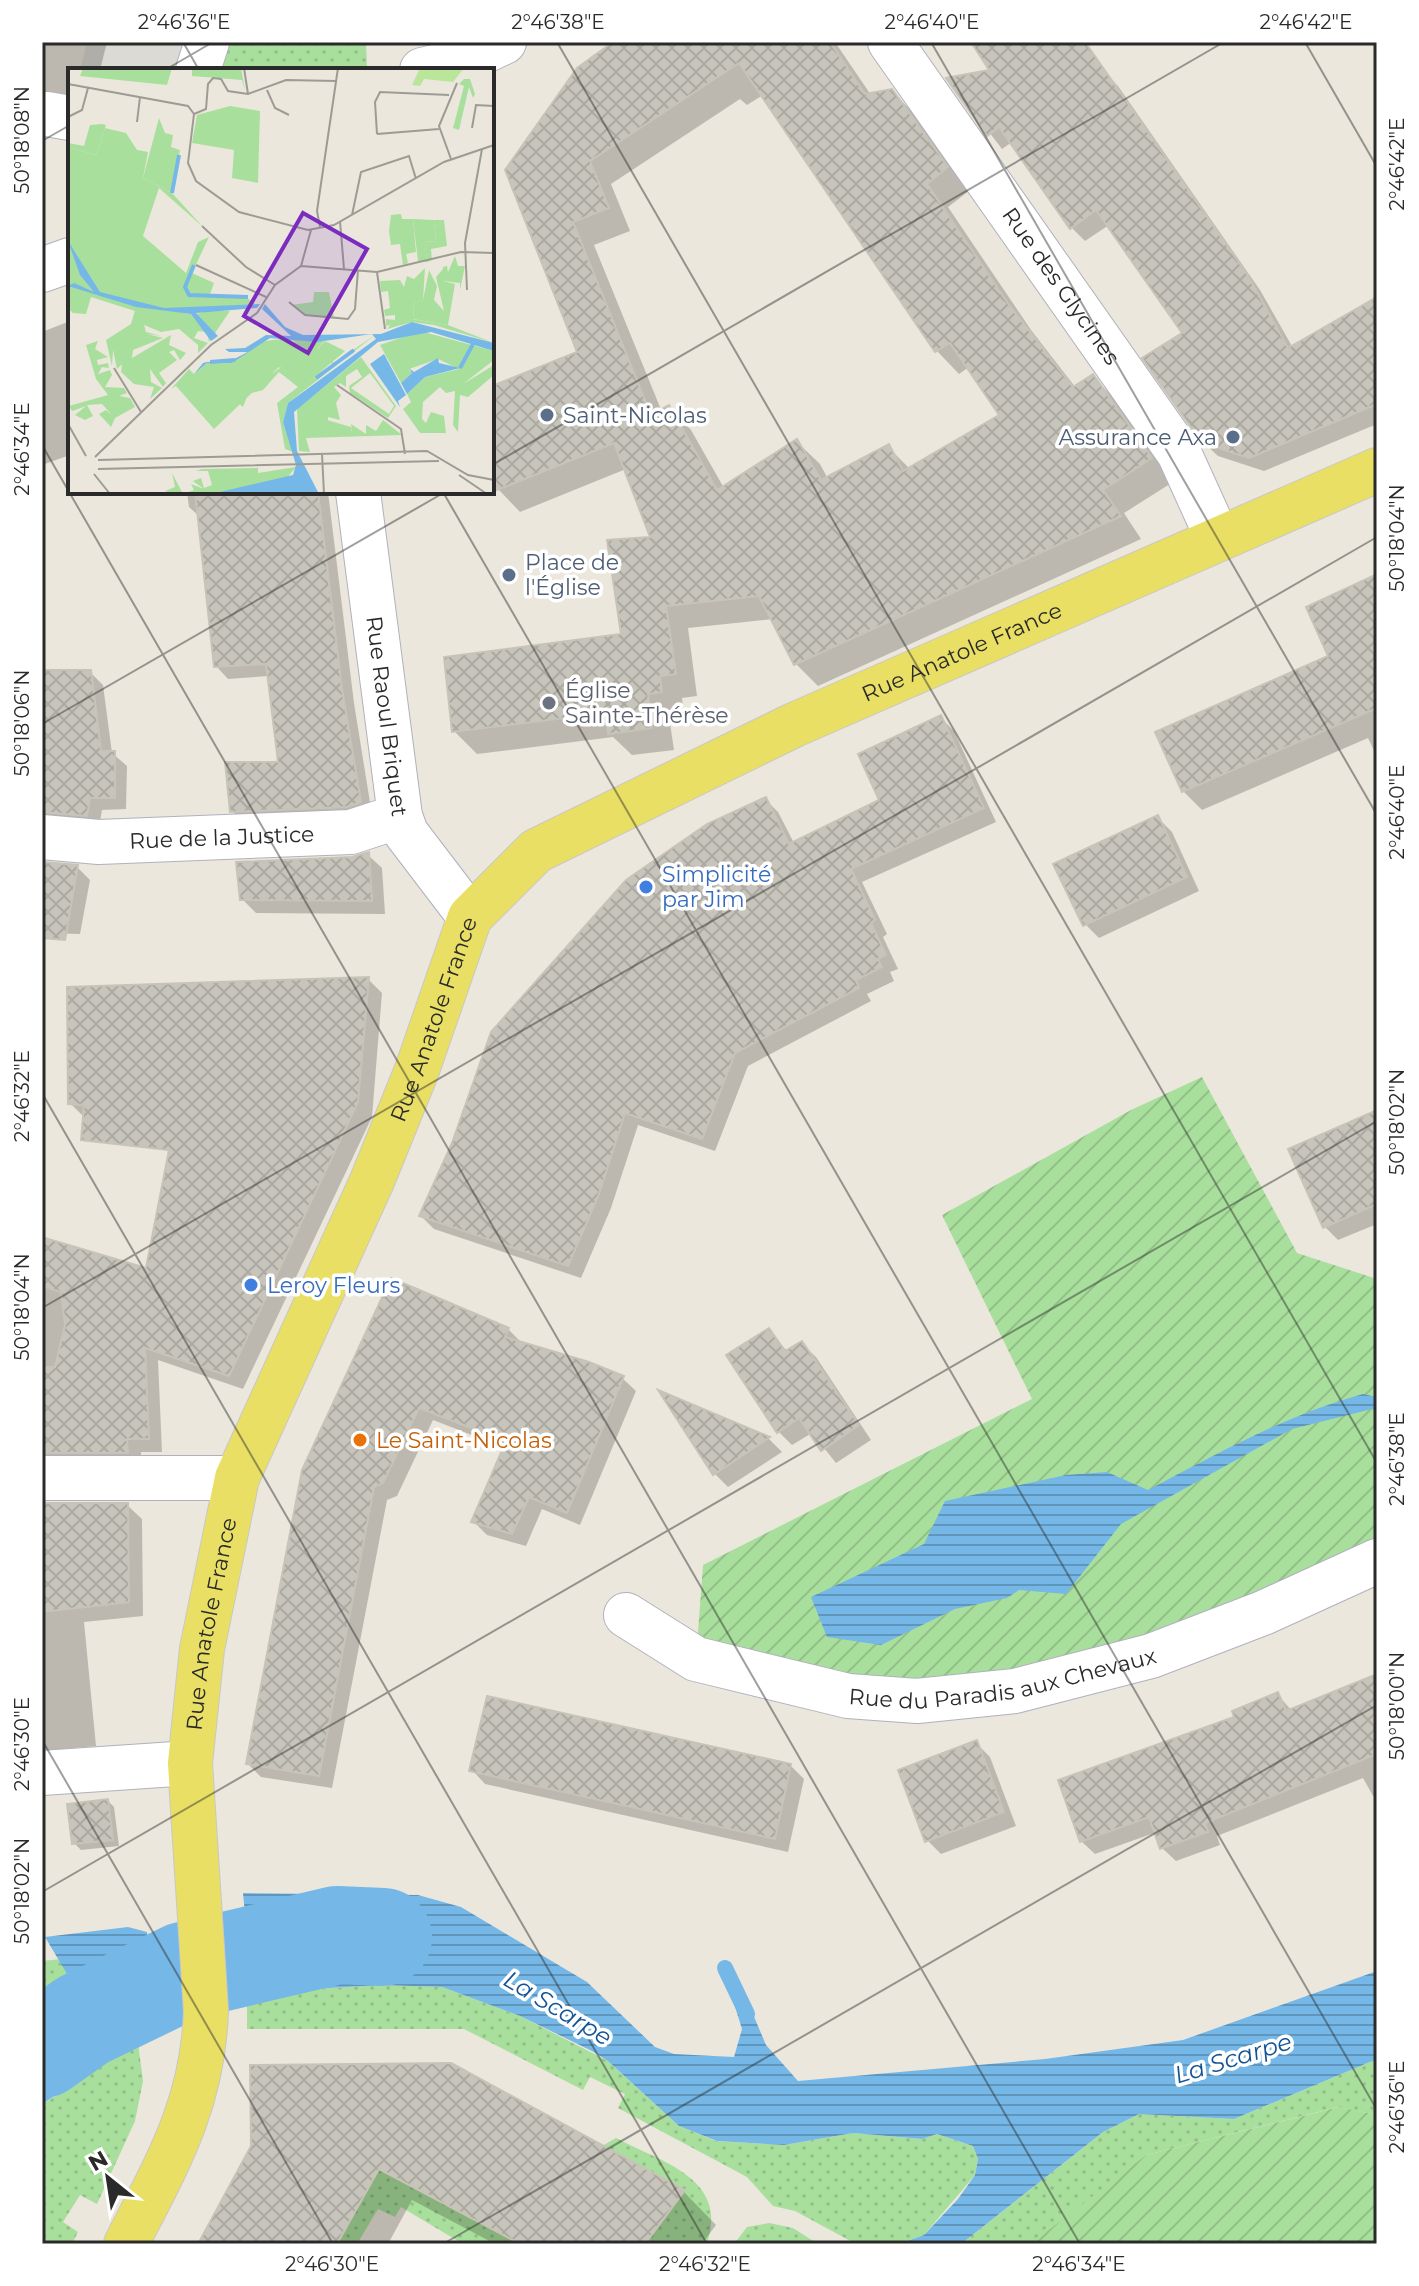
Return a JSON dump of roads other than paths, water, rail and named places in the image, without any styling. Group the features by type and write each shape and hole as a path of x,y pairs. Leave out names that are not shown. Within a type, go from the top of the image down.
{"main road":[{"name":"Rue Anatole France","path":"126,2244 185,2127 205,2047 206,2011 190,1763 202,1649 237,1478 372,1181 417,1070 470,917 536,851 794,725 1377,470"}],"street":[{"path":"199,68 207,42"},
{"path":"402,42 421,68"},
{"path":"430,68 468,59 504,42"},
{"name":"Rue des Glycines","path":"890,42 1179,453 1218,539"},
{"path":"42,270 68,261"},
{"name":"Rue Raoul Briquet","path":"358,494 400,816 406,833 470,917"},
{"name":"Rue de la Justice","path":"42,837 99,842 351,832 400,816"},
{"path":"42,1478 237,1478"},
{"name":"Rue du Paradis aux Chevaux","path":"626,1615 696,1659 848,1696 917,1701 1015,1691 1151,1656 1263,1613 1377,1561"},
{"path":"42,1773 190,1763"}],"water":[{"path":"1363,1394 1377,1397 1377,1412 1372,1409 1292,1429 1121,1524 1066,1594 1019,1590 1007,1598 955,1609 881,1645 827,1637 811,1597 924,1544 945,1501 1066,1475 1107,1472 1148,1490 1280,1424"},
{"path":"243,1893 418,1895 461,1907 587,1982 655,2047 674,2054 734,2057 742,2029 732,1997 744,1993 766,2045 798,2081 1045,2059 1183,2040 1377,1971 1377,2059 1234,2119 1139,2114 1103,2132 961,2244 899,2244 924,2235 958,2199 975,2175 978,2159 973,2146 937,2134 922,2139 853,2133 784,2145 717,2141 679,2126 608,2061 592,2051 520,2016 442,1987 381,1985 279,1991 247,2000 249,1956"},
{"path":"128,1927 147,1932 152,2027 42,2104 42,2010 76,1989 45,1937"}],"waterway":[{"name":"La Scarpe","path":"42,2049 83,2020 184,1971 337,1935 383,1937"},
{"path":"725,1968 747,2014"}],"place":[{"name":"Saint-Nicolas","path":"547,415"},
{"name":"Assurance Axa","path":"1233,437"},
{"name":"Place de l'Église","path":"509,575"},
{"name":"Église Sainte-Thérèse","path":"549,703"},
{"name":"Simplicité par Jim","path":"646,887"},
{"name":"Leroy Fleurs","path":"251,1285"},
{"name":"Le Saint-Nicolas","path":"360,1440"}]}
